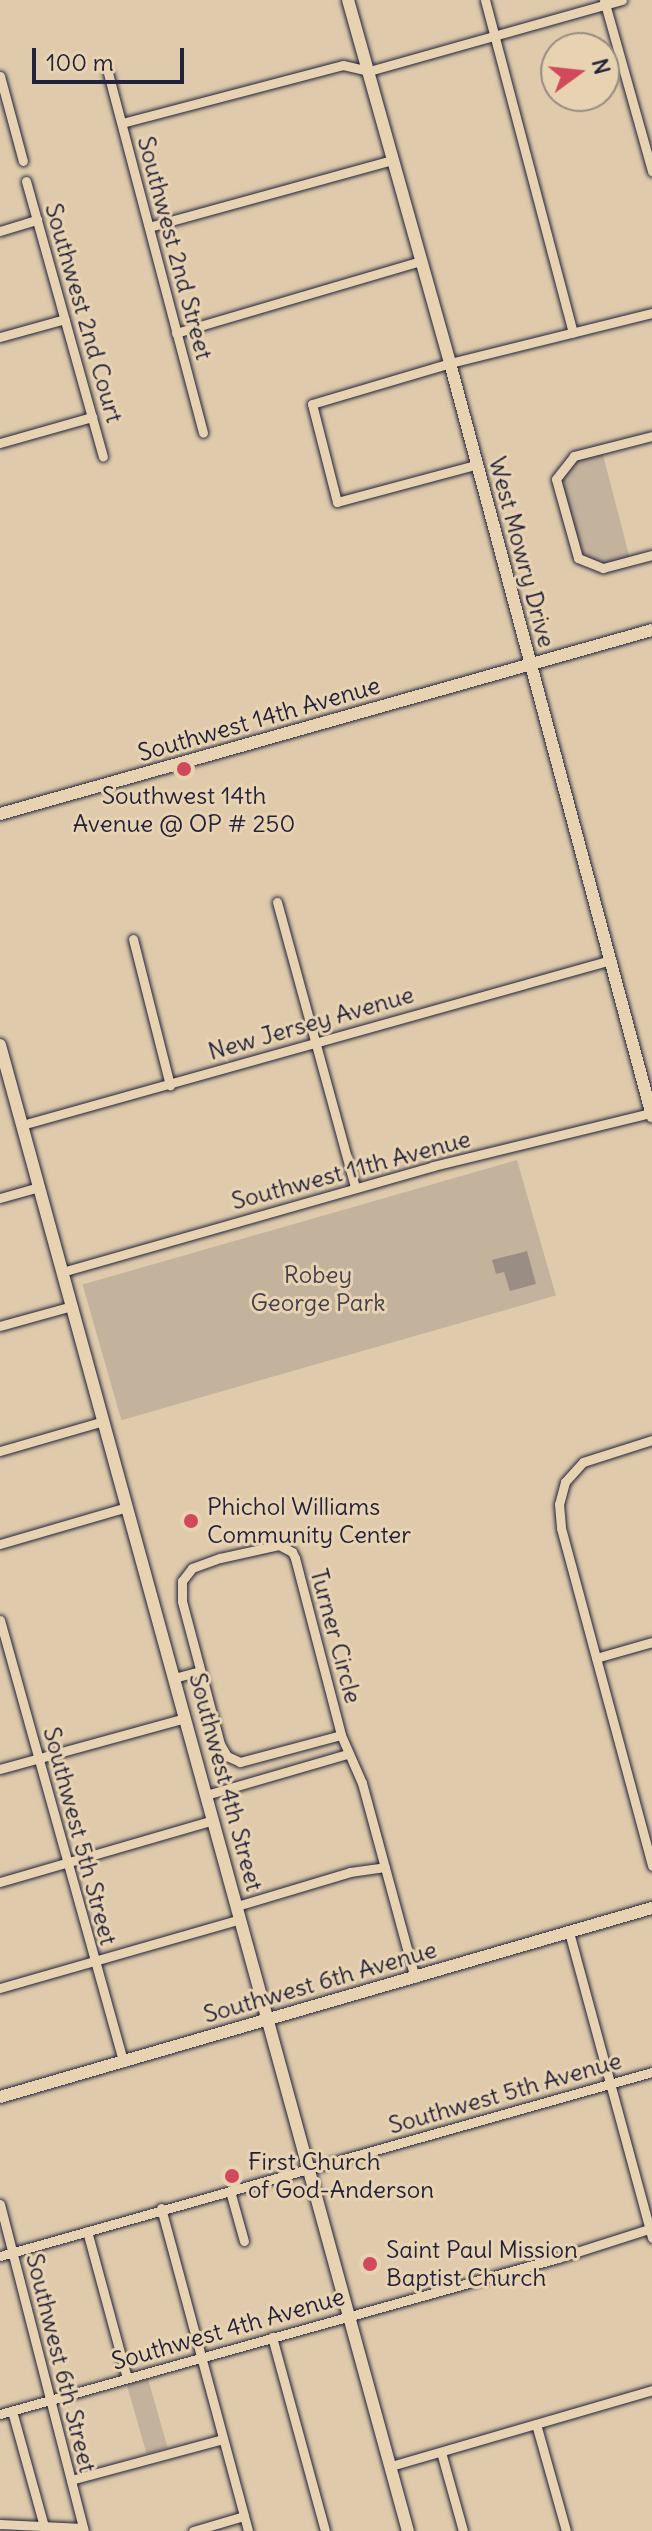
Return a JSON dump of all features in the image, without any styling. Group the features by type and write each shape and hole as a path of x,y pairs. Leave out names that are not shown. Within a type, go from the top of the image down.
{"street":[{"name":"West Mowry Drive","path":"348,0 450,363 652,1114"},
{"path":"485,0 573,333"},
{"path":"122,123 343,65 369,71 496,38 605,2 622,0"},
{"path":"605,2 652,171"},
{"name":"Southwest 2nd Street","path":"108,73 203,433"},
{"path":"0,76 3,97 23,161"},
{"path":"149,227 393,160"},
{"name":"Southwest 2nd Court","path":"26,181 103,456"},
{"path":"0,231 37,220"},
{"path":"176,333 421,261"},
{"path":"475,465 337,502 312,404 450,363 652,313"},
{"path":"0,337 65,319"},
{"path":"0,443 92,417"},
{"path":"652,436 574,456 556,479 578,558 603,568 652,555"},
{"name":"Southwest 14th Avenue","path":"0,814 652,630"},
{"path":"277,902 355,1188"},
{"path":"133,939 170,1085"},
{"name":"New Jersey Avenue","path":"22,1125 611,960"},
{"name":"Southwest 4th Street","path":"0,1045 408,2531"},
{"name":"Southwest 11th Avenue","path":"62,1272 355,1188 652,1114"},
{"path":"0,1198 39,1187"},
{"path":"0,1326 72,1306"},
{"path":"0,1451 104,1421"},
{"path":"652,1440 583,1462 565,1482 559,1504 561,1528 652,1866"},
{"path":"0,1544 127,1507"},
{"name":"Turner Circle","path":"279,1545 292,1552 295,1558 341,1735 240,1762 227,1756 220,1744 200,1671 182,1601 182,1581 192,1568 279,1545"},
{"name":"Southwest 5th Street","path":"0,1620 65,1863 123,2062"},
{"path":"596,1658 652,1642"},
{"path":"174,1678 200,1671"},
{"path":"0,1769 185,1718"},
{"path":"341,1735 362,1783 415,1978"},
{"path":"206,1795 347,1754"},
{"path":"0,1882 213,1820"},
{"path":"0,1988 93,1962 350,1872 385,1867"},
{"name":"Southwest 6th Avenue","path":"0,2097 652,1908"},
{"path":"569,1932 651,2232"},
{"name":"Southwest 5th Avenue","path":"0,2256 161,2208 310,2170 652,2072"},
{"path":"230,2191 244,2241"},
{"name":"Southwest 6th Street","path":"0,2204 84,2529"},
{"path":"161,2208 248,2531"},
{"path":"87,2231 127,2378"},
{"name":"Southwest 4th Avenue","path":"0,2414 651,2232"},
{"path":"272,2337 325,2531"},
{"path":"391,2466 652,2390"},
{"path":"12,2411 44,2526"},
{"path":"536,2424 566,2531"},
{"path":"71,2480 223,2439"},
{"path":"441,2452 463,2531"},
{"path":"193,2531 244,2516"},
{"path":"0,2524 84,2529"}],"green space":[{"path":"602,451 630,559 603,566 579,557 557,479 575,457"},
{"name":"Robey George Park","path":"517,1160 556,1296 121,1420 83,1285"},
{"path":"148,2379 168,2447 146,2453 127,2385"}],"shaded area":[{"path":"527,1251 536,1284 510,1291 504,1272 496,1274 492,1260"}],"place":[{"name":"Southwest 14th Avenue @ OP # 250","path":"184,769"},
{"name":"Phichol Williams Community Center","path":"191,1521"},
{"name":"First Church of God-Anderson","path":"232,2176"},
{"name":"Saint Paul Mission Baptist Church","path":"370,2264"}]}
